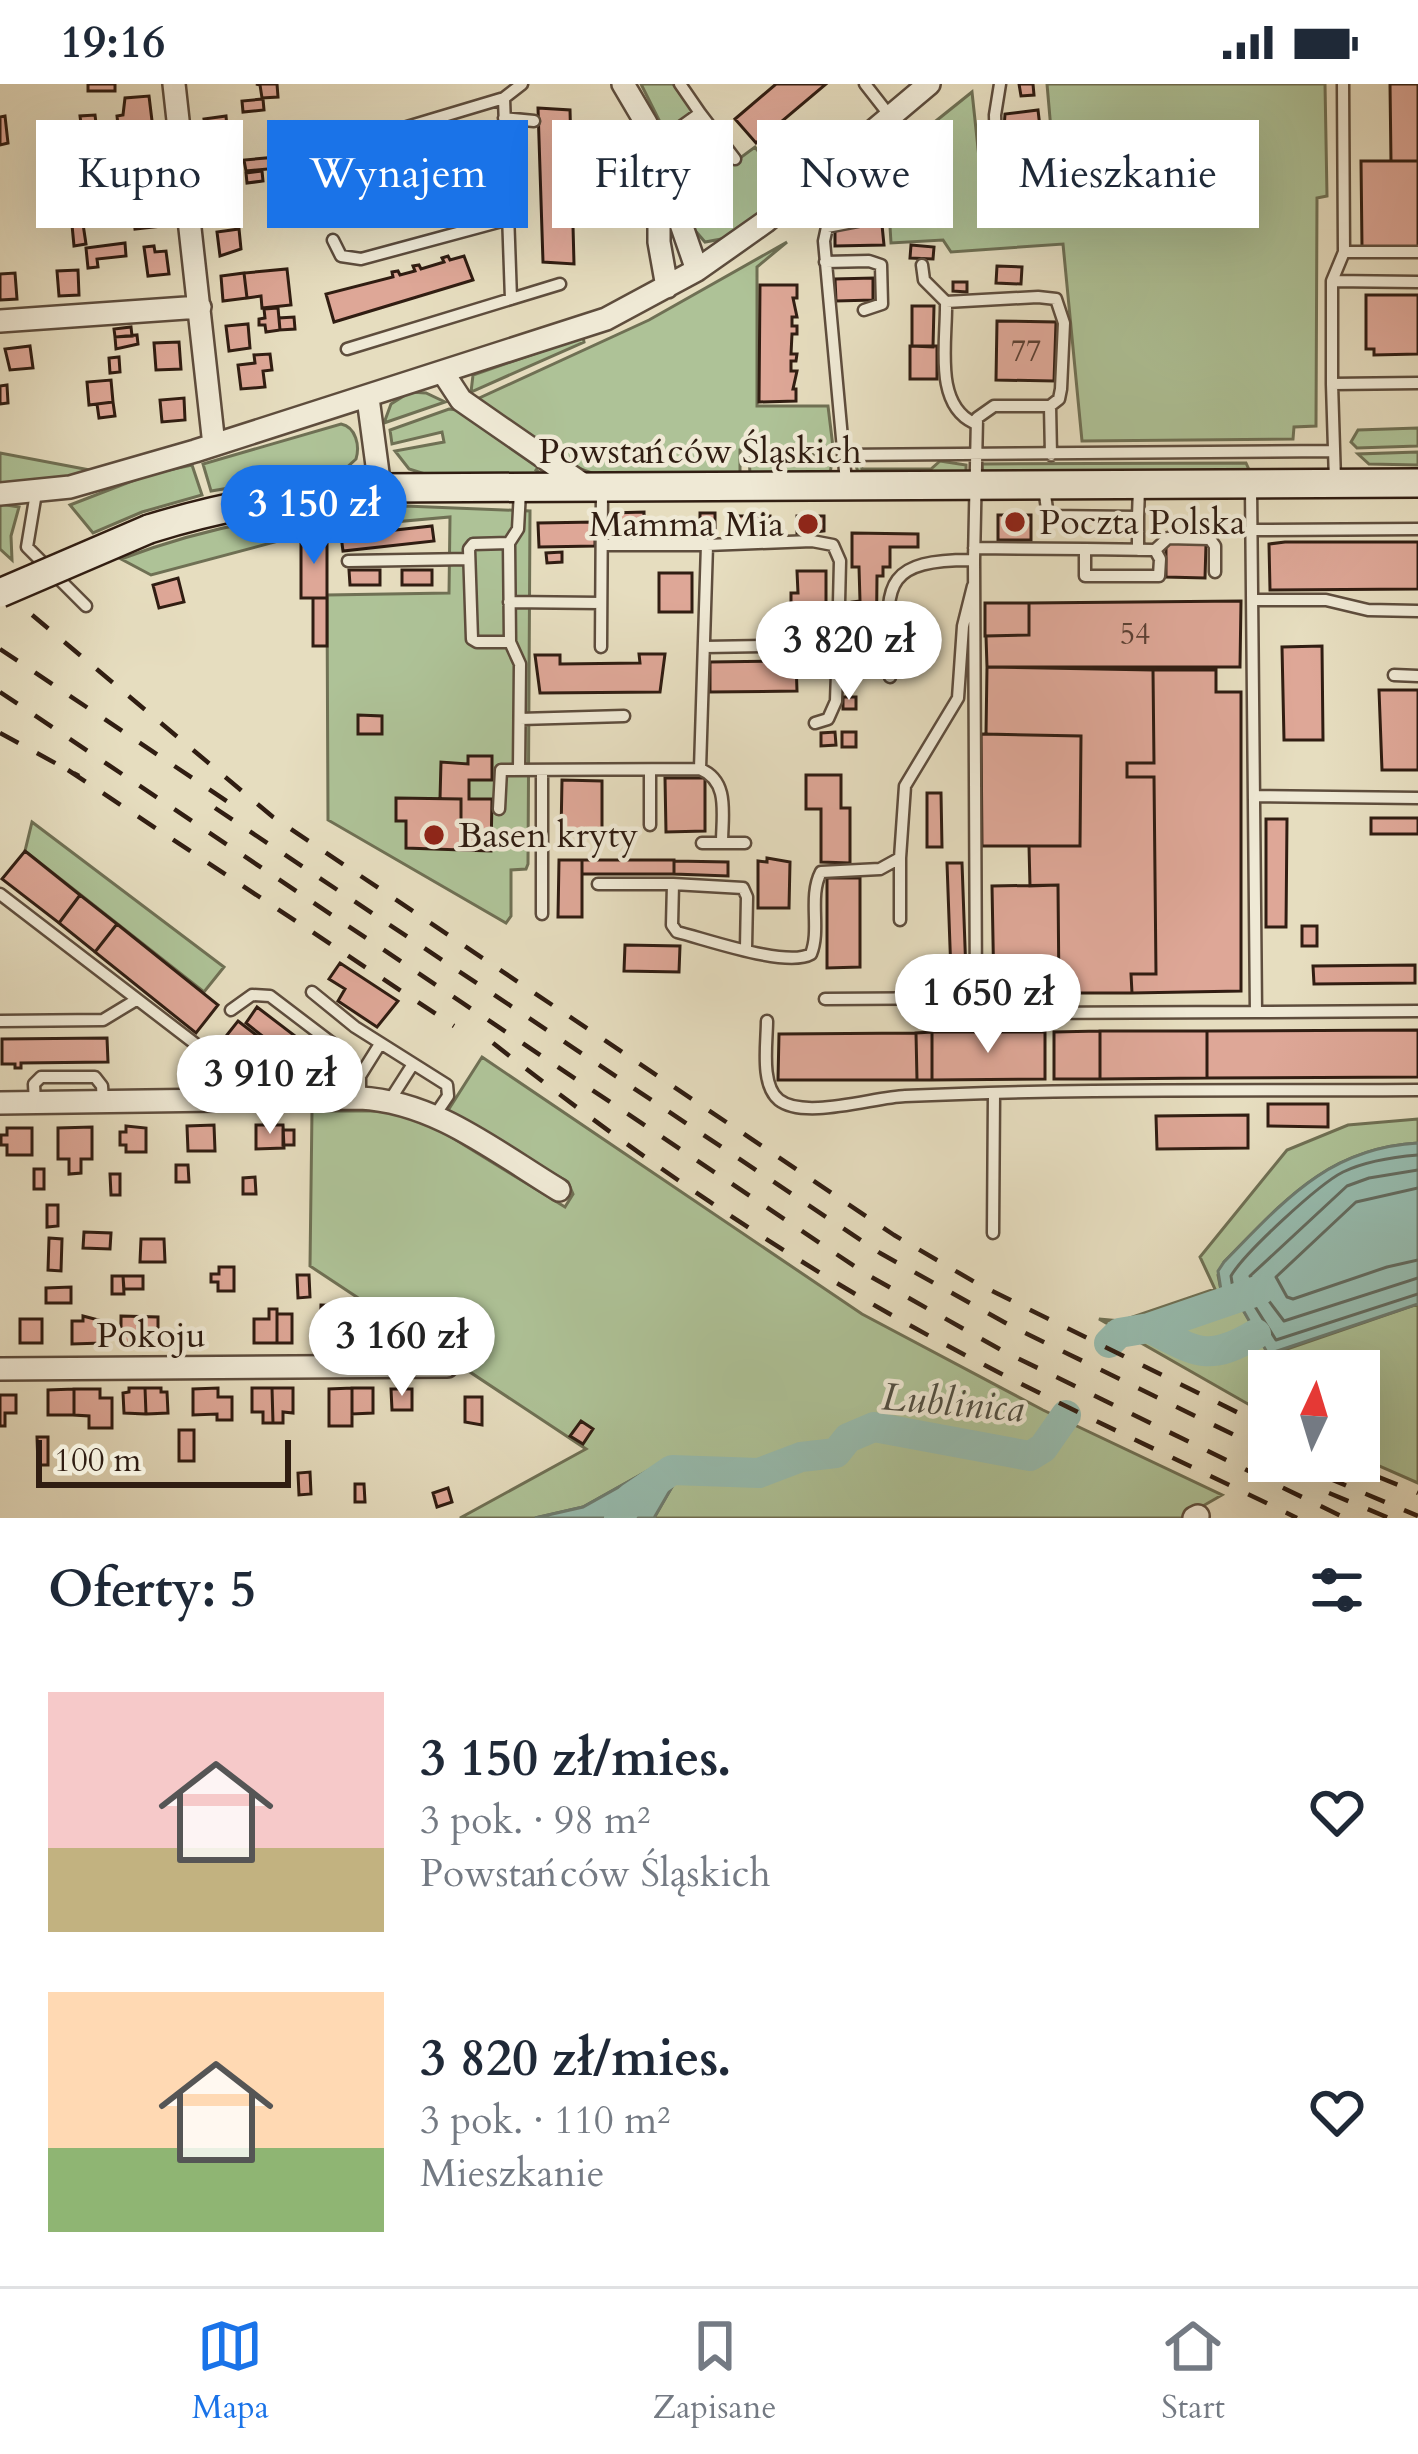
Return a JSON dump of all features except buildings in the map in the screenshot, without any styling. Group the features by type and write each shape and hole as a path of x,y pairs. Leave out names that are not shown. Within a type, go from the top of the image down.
{"main road":[{"name":"Powstańców Śląskich","path":"0,593 149,529 285,495 380,488 846,486 974,470 1044,484 1418,483"}],"street":[{"path":"174,84 214,445"},
{"path":"623,84 644,120"},
{"path":"0,494 70,487 584,328 697,270 765,222 929,84"},
{"path":"659,228 667,287"},
{"path":"682,228 697,270"},
{"path":"0,321 200,308"},
{"path":"444,374 460,400 595,488"},
{"path":"368,398 380,488"},
{"path":"0,1103 104,1102 360,1087 435,1115 559,1190"},
{"name":"Pokoju","path":"0,1369 447,1366"}],"lane":[{"path":"430,120 504,98 522,84"},
{"path":"680,84 735,159"},
{"path":"865,84 890,116"},
{"path":"995,120 1000,84"},
{"path":"1335,484 1332,281 1344,252 1343,84"},
{"path":"504,98 504,118 534,121"},
{"path":"692,120 700,113"},
{"path":"333,240 341,256 361,260 476,228"},
{"path":"508,228 511,299"},
{"path":"828,228 826,262 846,486"},
{"path":"1344,252 1418,252"},
{"path":"826,262 869,261 881,266 882,304 864,310"},
{"path":"922,265 927,284 946,302 1055,299 1064,323 1059,399 1050,406 988,408 974,423 976,998 985,1011 994,1013 1418,1011"},
{"path":"1332,281 1418,282"},
{"path":"347,349 560,284"},
{"path":"946,302 947,393 962,417 974,423"},
{"path":"1332,384 1418,383"},
{"path":"1050,406 1051,455"},
{"path":"843,455 974,470 1051,455 1333,452"},
{"path":"1250,453 1254,484 1256,1012"},
{"path":"1044,484 1048,516 1138,518"},
{"path":"1138,550 1139,484"},
{"path":"519,770 520,659 510,642 509,543 518,530 520,488"},
{"path":"595,488 602,545 602,647"},
{"path":"36,493 26,540 29,553 86,606"},
{"path":"1252,530 1418,529"},
{"path":"890,677 889,596 896,579 923,562 974,554 1155,550 1168,538 1210,539 1215,546 1216,572"},
{"path":"509,543 472,544 470,559 472,639 510,642"},
{"path":"602,545 832,545 839,561 834,708 828,719 815,722"},
{"path":"700,769 707,545"},
{"path":"1085,549 1085,576 1159,576 1155,550"},
{"path":"348,561 470,559"},
{"path":"900,920 905,786 958,698 963,626 974,586"},
{"path":"1253,600 1326,600 1368,610 1418,611"},
{"path":"509,602 602,603"},
{"path":"705,647 838,645"},
{"path":"1394,675 1418,676"},
{"path":"520,719 625,716"},
{"path":"500,808 501,770 700,769 720,783 722,843"},
{"path":"650,770 650,825"},
{"path":"542,771 542,914"},
{"path":"1256,796 1418,797"},
{"path":"703,843 745,843"},
{"path":"673,884 672,925 677,932 788,959 807,957 815,944 820,872 880,869 900,858"},
{"path":"598,884 743,888 746,948"},
{"path":"0,894 202,1049"},
{"path":"312,992 450,1090 435,1115"},
{"path":"231,1010 252,995 270,996 341,1049 360,1087"},
{"path":"825,999 976,998"},
{"path":"0,1022 103,1020 136,1000"},
{"path":"767,1021 768,1078 783,1103 854,1105 902,1096 994,1094 1418,1090"},
{"path":"360,1087 380,1044"},
{"path":"390,1100 413,1064"},
{"path":"993,1233 994,1094"}],"green space":[{"path":"641,84 673,84 700,120 659,120"},
{"path":"1047,84 1325,84 1327,196 1317,198 1316,426 1294,427 1293,439 1082,441 1063,244 951,252 943,240 891,243 890,228 953,228 953,120 937,120 972,92 977,228 1259,228 1259,120 1050,120"},
{"path":"755,147 757,217 732,237 705,242 693,228 733,228 733,163"},
{"path":"787,242 757,267 757,406 828,406 833,447 740,450 740,475 600,476 567,464 475,400 649,320"},
{"path":"583,337 584,342 471,392 473,375"},
{"path":"410,392 445,402 384,423 391,404"},
{"path":"457,410 543,475 425,474 409,469 395,451 444,442 442,432 392,444 390,430"},
{"path":"341,424 353,433 357,448 356,459 345,469 211,491 203,464"},
{"path":"1418,428 1418,446 1357,448 1351,442 1358,430"},
{"path":"1418,452 1418,465 1369,464 1358,454"},
{"path":"0,453 95,471 61,481 0,486"},
{"path":"833,454 830,474 750,474 749,456"},
{"path":"940,461 966,465 966,473 858,473 856,465 861,464 862,469 931,469"},
{"path":"1246,463 1251,474 983,476 982,464"},
{"path":"192,465 202,495 142,512 93,533 70,505 150,474"},
{"path":"0,504 19,507 11,536 12,560 0,549"},
{"path":"405,506 530,511 528,864 526,869 511,870 511,916 506,923 328,820 327,595 449,593 450,517 327,528 151,575 121,559 190,536 261,520"},
{"path":"32,822 224,967 204,992 25,851"},
{"path":"482,1057 862,1314 1043,1410 1222,1495 1182,1518 654,1518 682,1469 651,1469 583,1507 535,1518 460,1518 586,1449 310,1266 312,1111 409,1111 565,1207 573,1194 568,1182 447,1112"},
{"path":"1418,1119 1418,1143 1386,1147 1333,1167 1288,1199 1224,1262 1217,1296 1224,1306 1239,1303 1267,1350 1248,1350 1248,1404 1099,1319 1121,1321 1215,1289 1200,1257 1287,1150 1348,1125"},
{"path":"1418,1304 1418,1483 1380,1466 1380,1350 1285,1350"}],"water":[{"path":"1418,1143 1418,1304 1280,1350 1266,1350 1239,1303 1223,1306 1217,1295 1221,1290 1218,1271 1310,1182 1358,1155"},
{"path":"683,1468 654,1518 535,1518 583,1507 651,1469"}],"waterway":[{"path":"1109,1343 1119,1333 1149,1328 1260,1290"},
{"path":"1149,1328 1202,1351 1225,1349 1256,1334"},
{"name":"Lublinica","path":"619,1518 631,1498 672,1470 759,1473 801,1457 836,1453 848,1438 874,1427 1030,1456 1043,1448 1066,1415"}],"railway":[{"path":"0,588 273,817 894,1235 978,1284 1248,1418"},
{"path":"0,649 237,808"},
{"path":"0,692 866,1274 1003,1351 1345,1518"},
{"path":"0,733 79,776"},
{"path":"68,770 454,1026"},
{"path":"215,808 880,1253 1011,1326 1248,1442"},
{"path":"493,1043 689,1188 842,1286 994,1370 1297,1518"},
{"path":"1380,1478 1418,1493"},
{"path":"1338,1482 1418,1516"},
{"path":"1329,1493 1389,1518"}],"place":[{"name":"Poczta Polska","path":"1015,522"},
{"name":"Mamma Mia","path":"808,524"},
{"name":"Basen kryty","path":"434,835"}]}
